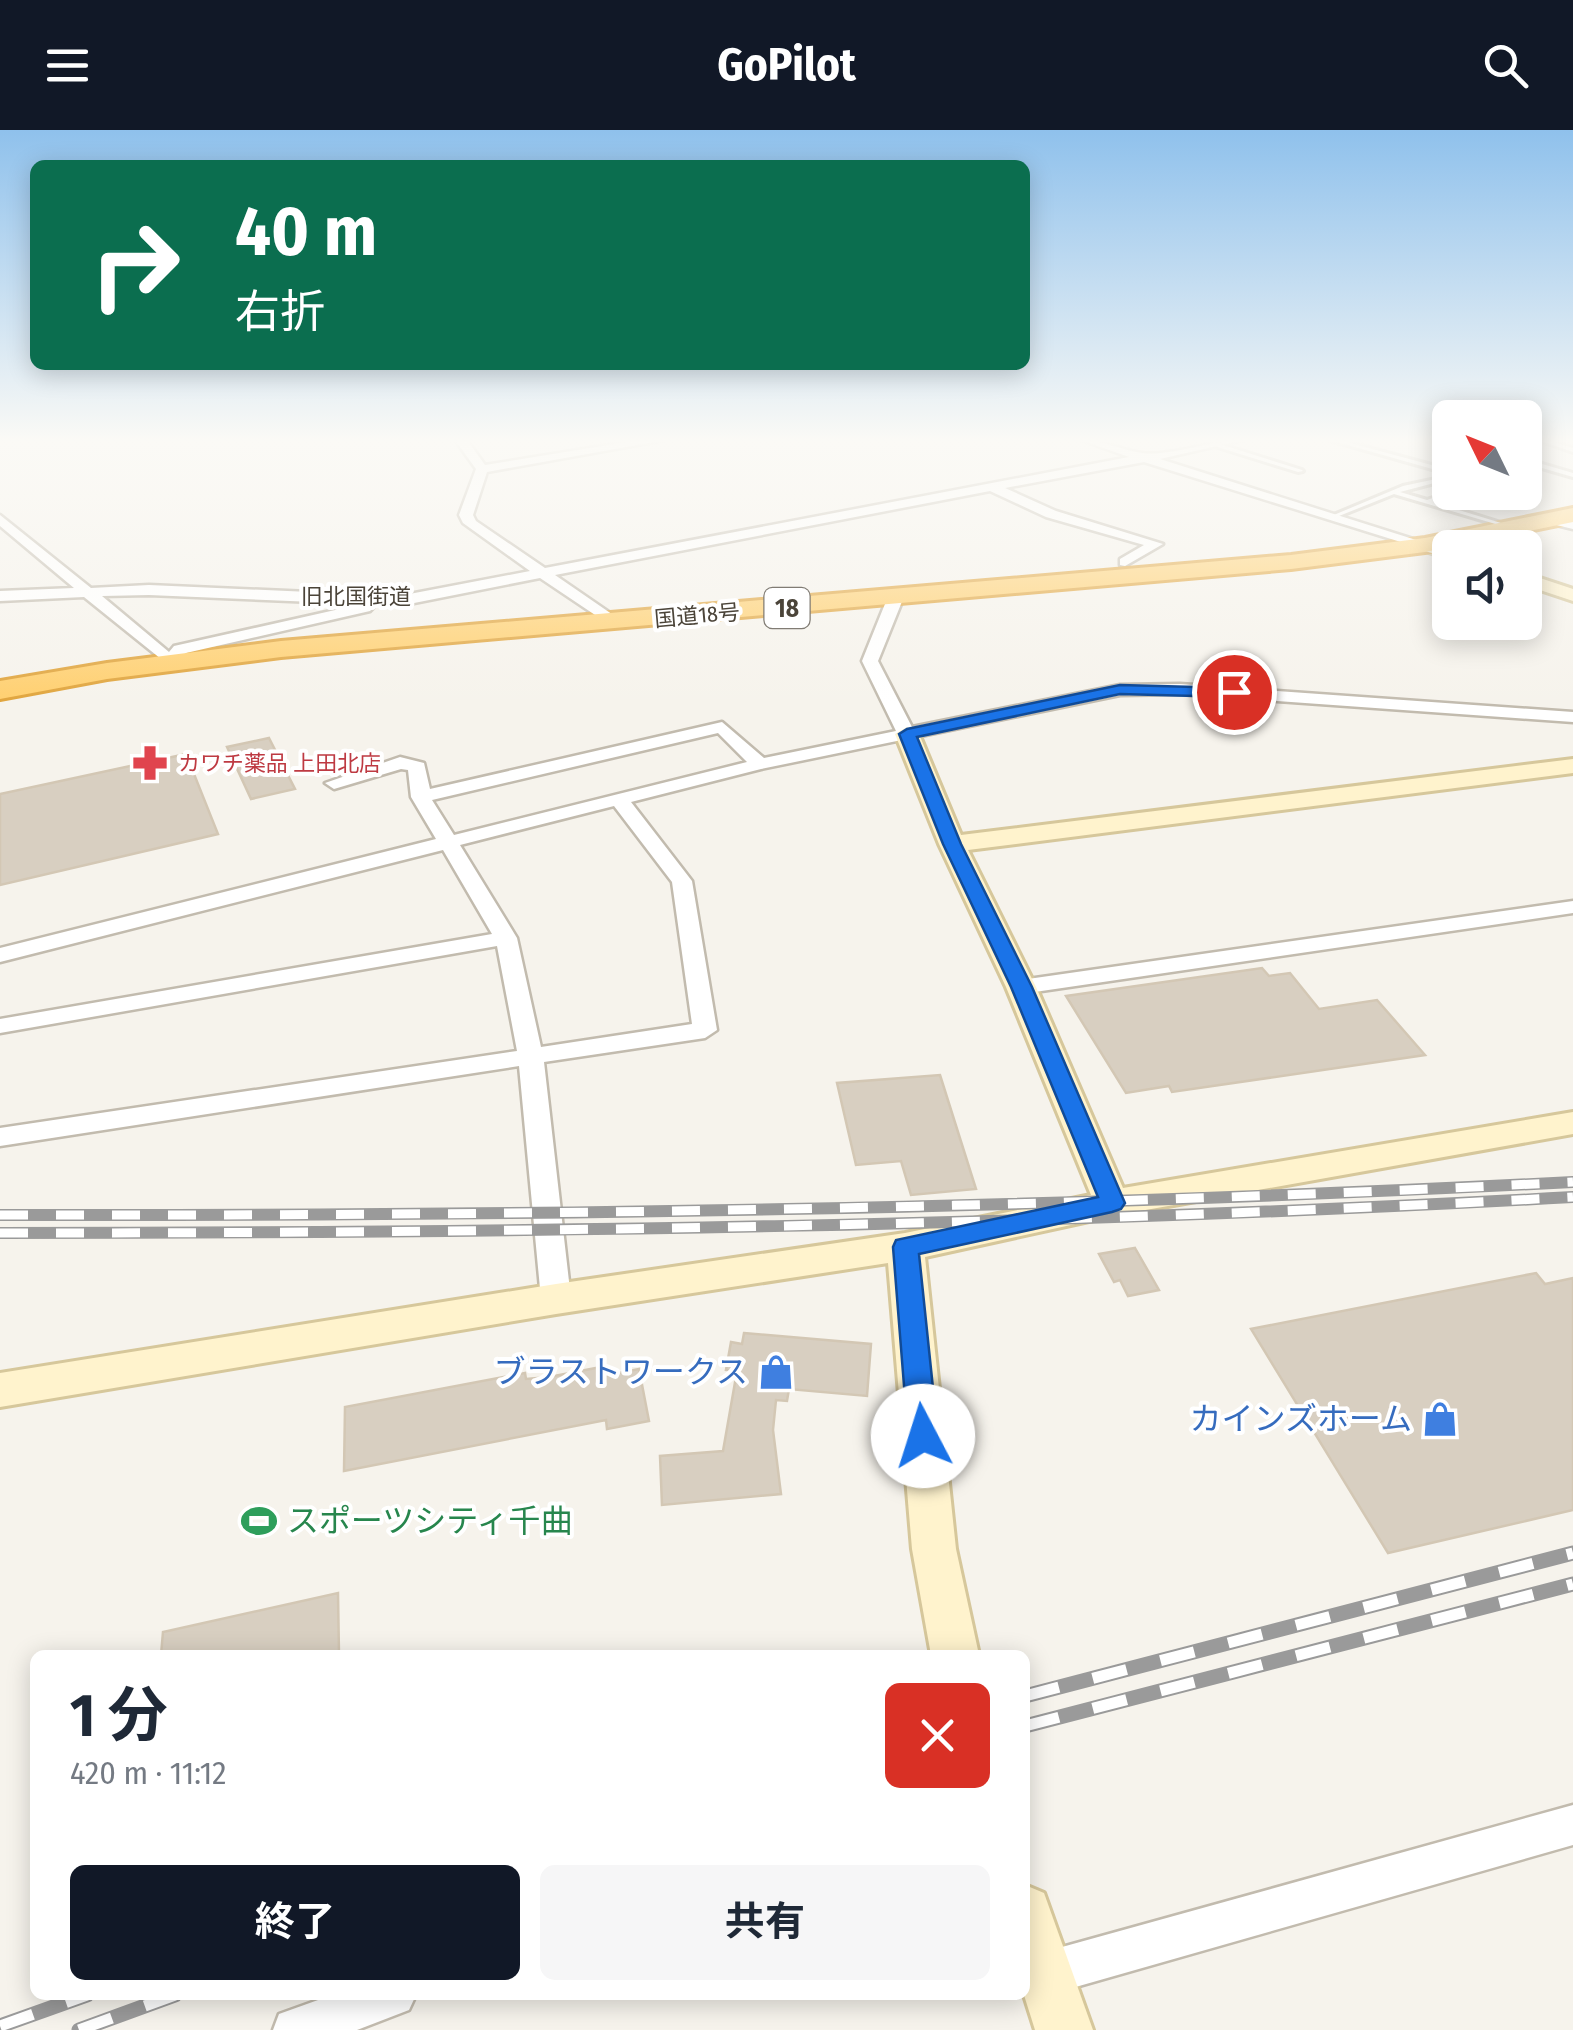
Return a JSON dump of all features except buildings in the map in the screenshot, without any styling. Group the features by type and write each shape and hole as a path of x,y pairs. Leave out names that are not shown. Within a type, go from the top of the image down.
{"highway":[{"name":"国道18号","path":"0,690 171,662 281,649 1432,550"}],"street":[{"path":"12,529 171,662 180,649 399,601"},
{"path":"478,529 613,622"},
{"name":"旧北国街道","path":"0,596 149,590 399,601 774,529"},
{"path":"1102,529 1156,544 1125,562"},
{"path":"1371,529 1432,547"},
{"path":"1542,585 1573,595"},
{"path":"894,599 870,660 907,734 952,844 1022,987 1112,1203"},
{"path":"0,955 760,764 1120,690 1149,688 1573,717"},
{"path":"421,797 722,727 760,764"},
{"path":"334,782 400,762 417,768 421,797 506,938 531,1058 556,1299"},
{"path":"952,844 1573,766"},
{"path":"0,1136 705,1030 682,881 618,798"},
{"path":"1022,987 1573,907"},
{"path":"0,1026 506,938"},
{"path":"0,1390 556,1299 906,1247 1112,1203 1573,1124"},
{"path":"906,1247 934,1549 954,1650"},
{"path":"1044,1974 1573,1825"},
{"path":"1030,1928 1064,2030"},
{"path":"295,2030 380,2000"}],"railway":[{"path":"0,1215 787,1209 1180,1199 1573,1182"},
{"path":"0,1233 787,1226 1180,1215 1573,1197"},
{"path":"1030,1695 1573,1553"},
{"path":"1030,1725 1573,1584"},
{"path":"0,2026 73,2000"},
{"path":"79,2030 161,2000"}],"place":[{"name":"カワチ薬品 上田北店","path":"150,763"},
{"name":"ブラストワークス","path":"776,1372"},
{"name":"カインズホーム","path":"1440,1419"},
{"name":"スポーツシティ千曲","path":"259,1521"}],"route":[{"path":"923,1436 906,1247 1112,1203 1022,987 952,844 907,734 1120,690 1234,692"}]}
